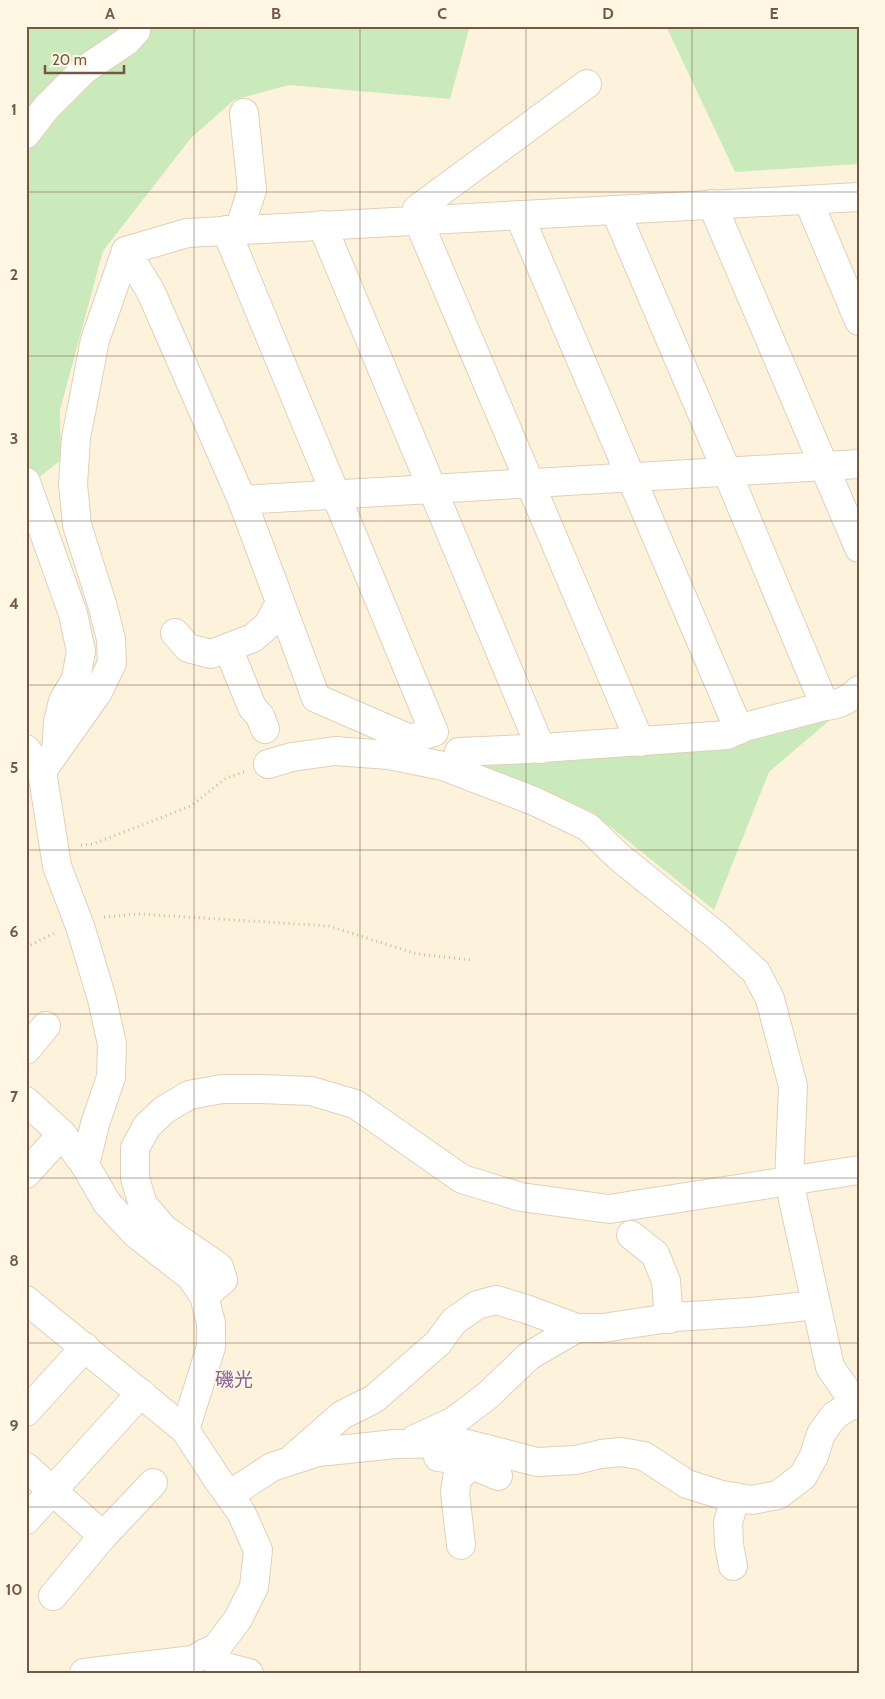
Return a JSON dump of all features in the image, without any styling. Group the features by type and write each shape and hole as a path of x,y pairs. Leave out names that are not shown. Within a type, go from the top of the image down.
{"street":[{"path":"26,134 46,108 84,70 127,40 136,30 136,26"},
{"path":"587,84 417,209 418,220 532,483 640,742"},
{"path":"126,251 151,292 242,500 316,698 410,739 434,732 336,495 233,230 252,190 244,113"},
{"path":"126,251 187,233 859,197"},
{"path":"808,200 859,321"},
{"path":"712,204 859,548"},
{"path":"615,210 728,472 825,706"},
{"path":"519,215 739,730"},
{"path":"322,225 540,749"},
{"path":"49,761 98,692 112,663 111,639 77,525 73,484 76,438 95,340 126,251"},
{"path":"242,500 859,464"},
{"path":"26,482 73,614 81,651 76,679 63,701 49,761 54,848 57,866 77,918 102,999 112,1044 111,1077 95,1124 85,1164"},
{"path":"174,633 188,648 211,654 253,638 268,625 280,603"},
{"path":"228,648 252,707 260,716 265,729"},
{"path":"459,752 540,749 727,735 825,706 836,705 859,690"},
{"path":"26,749 49,761"},
{"path":"229,1495 272,1467 318,1452 404,1444 463,1443 537,1462 576,1460 601,1454 621,1452 644,1456 687,1484 722,1495 752,1500 778,1494 803,1476 814,1456 821,1434 834,1416 857,1404 830,1366 789,1181 793,1086 770,999 756,972 718,936 619,857 588,827 534,801 443,766 398,756 335,751 292,757 268,764"},
{"path":"26,1050 46,1026"},
{"path":"204,1296 223,1280 218,1267 164,1229 143,1205 135,1178 134,1148 147,1126 164,1110 189,1095 222,1089 311,1091 355,1104 462,1178 521,1197 609,1209 859,1170"},
{"path":"26,1101 62,1134 85,1164 107,1203 136,1234 191,1277 204,1296 211,1323 211,1347 185,1430"},
{"path":"26,1174 62,1134"},
{"path":"632,1235 655,1254 666,1280 669,1319"},
{"path":"288,1462 342,1415 374,1398 438,1343 454,1321 477,1305 496,1300 577,1328 603,1328 669,1319 816,1305"},
{"path":"27,1303 85,1347 185,1430 241,1512 258,1550 254,1588 238,1619 217,1647 193,1660 84,1673"},
{"path":"404,1444 454,1421 488,1396 529,1356 577,1328"},
{"path":"26,1412 85,1347"},
{"path":"26,1520 141,1393"},
{"path":"404,1444 428,1455 461,1460 498,1476"},
{"path":"461,1545 455,1493 457,1478 472,1465"},
{"path":"26,1467 103,1536"},
{"path":"54,1596 103,1536 153,1483"},
{"path":"733,1566 729,1545 728,1522 736,1497"},
{"path":"205,1653 226,1667 249,1673"}],"path":[{"path":"54,848 93,844 157,820 192,806 226,778 268,764"},
{"path":"77,918 139,914 329,926 418,954 472,960"}],"green space":[{"path":"26,26 470,26 450,99 289,85 234,100 191,138 103,251 60,410 61,460 28,486 26,486"},
{"path":"666,26 859,26 859,164 735,172"},
{"path":"830,720 769,772 714,910 592,812 469,762 786,728"}],"district":[{"name":"磯光","path":"234,1379"}]}
